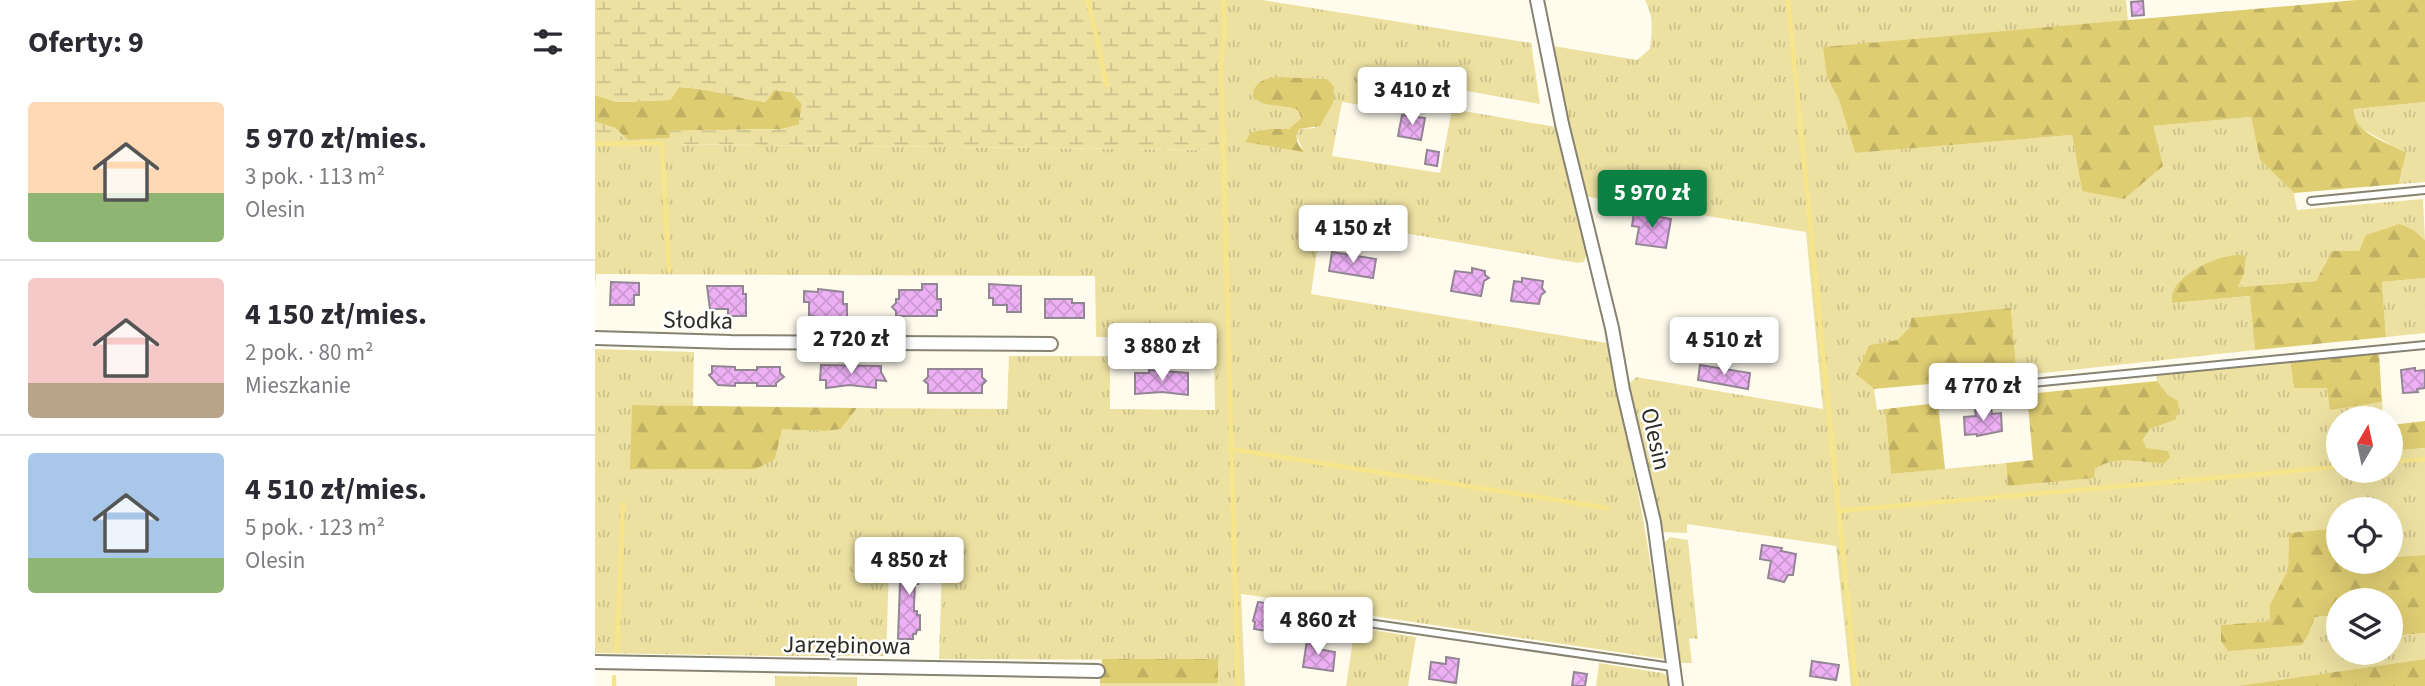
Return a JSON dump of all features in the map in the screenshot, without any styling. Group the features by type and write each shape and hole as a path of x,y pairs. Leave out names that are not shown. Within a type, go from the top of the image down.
{"street":[{"name":"Olesin","path":"1537,0 1562,124 1612,328 1623,390 1654,522 1676,686"},
{"name":"Słodka","path":"595,338 731,342 1051,344"},
{"name":"Jarzębinowa","path":"595,662 1098,671"}],"lane":[{"path":"2311,201 2425,190"},
{"path":"1980,388 2425,345"},
{"path":"1299,613 1674,667"}],"green space":[{"path":"595,0 1218,0 1219,150 670,144 670,131 782,129 799,125 802,104 792,92 774,90 766,102 679,87 670,100 617,102 595,95"},
{"path":"1218,0 1262,0 1531,43 1540,104 1439,86 1433,105 1378,97 1368,106 1342,102 1332,156 1440,173 1452,109 1556,127 1587,253 1584,262 1340,222 1334,234 1318,245 1311,294 1607,343 1647,540 1664,659 1241,594 1245,686 1100,686 1100,683 1218,683 1218,660 939,659 943,538 890,538 886,656 595,653 595,349 694,352 693,406 632,405 631,469 775,459 782,428 825,431 841,429 857,408 1007,409 1009,356 1110,356 1110,409 1215,410 1214,363 1206,356 1206,337 1096,337 1095,276 596,274 595,290 595,140 670,138 670,144 1218,150","holes":["1282,77 1327,79 1315,128 1299,129 1296,134 1303,151 1251,132 1289,129 1301,118 1298,110 1289,105 1276,106"]},
{"path":"1645,0 2126,0 2128,21 1882,43 1827,77 1839,100 1855,153 2072,135 2082,191 2152,126 2251,117 2260,160 2294,193 2297,210 2423,199 2425,240 2415,231 2359,251 2332,251 2316,281 2237,287 2244,273 2172,303 2251,296 2255,350 2017,376 2011,308 1911,326 1897,340 1869,345 1856,374 1874,389 1877,410 1885,409 1891,474 2006,463 2008,485 2095,469 2111,462 2165,464 2146,448 2143,441 2150,429 2175,420 2168,395 2157,381 2156,375 2290,361 2294,388 2328,388 2331,406 2326,406 2326,483 2403,483 2403,450 2425,448 2425,555 2403,556 2403,497 2326,497 2326,529 2289,533 2288,570 2270,621 2221,625 2309,633 2315,617 2326,616 2326,665 2383,665 2237,686 1851,686 1836,546 1687,524 1687,533 1664,532 1658,527 1629,384 1636,377 1823,409 1806,232 1584,196 1553,46 1637,60 1650,49 1652,30"},
{"path":"2356,0 2425,0 2425,102 2354,109 2359,125 2365,131 2406,153 2399,184 2294,193 2260,160 2251,117 2153,126 2163,166 2124,199 2082,191 2072,135 1855,153 1839,100 1827,77 1823,47"},
{"path":"1282,77 1327,79 1334,87 1333,103 1320,126 1299,129 1296,134 1298,144 1304,152 1245,142 1251,132 1289,129 1301,118 1298,110 1269,105 1253,97 1258,83"},
{"path":"679,87 765,102 774,90 792,92 802,104 799,125 782,129 670,131 670,138 628,140 615,128 595,122 595,95 617,102 670,100"},
{"path":"2425,102 2425,182 2399,184 2403,169 2396,152 2389,144 2361,127 2354,109"},
{"path":"595,122 615,128 628,140 595,140"},
{"path":"2400,224 2415,231 2425,240 2425,278 2382,282 2386,337 2255,350 2250,296 2172,303 2177,284 2194,270 2216,259 2246,256 2244,273 2238,287 2316,281 2332,251 2359,251 2366,235"},
{"path":"2425,278 2425,333 2386,337 2382,282"},
{"path":"2011,308 2017,376 1874,389 1856,374 1869,345 1897,340 1911,326 1911,318"},
{"path":"2379,353 2382,402 2329,406 2327,388 2294,388 2290,361"},
{"path":"2157,381 2168,395 2178,401 2179,412 2175,420 2150,429 2143,440 2146,448 2168,451 2170,457 2164,464 2111,462 2095,469 2094,478 2008,486 2006,463 2033,460 2027,394"},
{"path":"2382,402 2382,406 2353,406"},
{"path":"1938,403 1945,469 1891,474 1885,409"},
{"path":"632,405 857,408 841,429 782,429 775,459 756,469 630,469"},
{"path":"2425,421 2425,448 2403,450 2403,424"},
{"path":"2326,529 2326,574 2403,574 2403,556 2425,555 2425,633 2403,635 2403,588 2326,588 2326,616 2315,617 2302,645 2228,651 2221,641 2221,625 2270,621 2270,605 2288,570 2289,533"},
{"path":"1670,537 1688,540 1698,639 1689,638 1692,663 1681,663 1663,549 1664,543"},
{"path":"1355,627 1416,637 1408,686 1346,686"},
{"path":"2425,633 2425,659 2403,662 2403,635"},
{"path":"1102,659 1218,659 1218,683 1100,683"},
{"path":"2425,659 2425,686 2237,686 2383,665 2403,665 2403,662"},
{"path":"1599,663 1662,673 1666,675 1669,686 1596,686"},
{"path":"775,676 857,677 857,686 775,686"}],"building":[{"path":"2143,1 2144,15 2132,16 2131,2"},
{"path":"1402,115 1425,118 1421,140 1398,136"},
{"path":"1427,150 1439,152 1437,166 1425,164"},
{"path":"1634,212 1671,219 1666,248 1636,244 1639,227 1632,226"},
{"path":"1332,252 1376,259 1373,278 1329,271"},
{"path":"1472,268 1485,271 1489,278 1484,281 1481,296 1451,291 1455,271 1472,273"},
{"path":"1522,278 1543,281 1542,288 1545,292 1541,295 1539,304 1511,301 1514,281 1522,282"},
{"path":"611,282 639,283 639,295 634,295 634,305 610,305"},
{"path":"922,284 937,284 937,299 941,299 941,310 937,310 937,316 896,316 892,307 896,299 899,299 899,290 922,290"},
{"path":"989,284 1021,286 1021,312 1007,312 1007,305 993,305 993,298 989,298"},
{"path":"707,286 743,286 743,294 746,294 746,316 728,316 728,309 710,309"},
{"path":"818,289 843,292 843,304 847,304 847,320 809,316 809,302 804,302 804,291 818,292"},
{"path":"1045,299 1072,299 1072,303 1084,303 1084,318 1045,318"},
{"path":"821,365 881,366 886,381 876,380 876,388 849,385 826,388 826,380 820,380"},
{"path":"1700,365 1750,373 1748,389 1698,380"},
{"path":"712,366 735,367 735,370 780,367 780,373 784,377 776,386 757,386 757,383 718,385 709,375 712,373"},
{"path":"2415,368 2415,371 2425,370 2425,388 2417,389 2418,392 2403,393 2401,370"},
{"path":"928,369 982,369 982,377 986,381 982,385 982,393 928,393 928,384 924,381 928,377"},
{"path":"1149,370 1188,373 1188,395 1162,392 1135,394 1135,373 1149,373"},
{"path":"1991,408 1992,414 2001,413 2002,431 1977,436 1965,435 1964,417 1976,416 1975,410"},
{"path":"1762,545 1782,548 1781,551 1796,554 1793,575 1788,575 1784,582 1768,578 1771,561 1760,559"},
{"path":"901,555 916,555 916,561 922,565 921,580 915,584 914,605 914,611 920,615 920,630 913,634 913,639 898,639"},
{"path":"1258,602 1285,606 1283,621 1276,620 1274,632 1254,629 1253,621"},
{"path":"1307,640 1319,641 1318,649 1335,652 1333,671 1303,667"},
{"path":"1446,657 1459,659 1456,683 1429,679 1431,662 1446,664"},
{"path":"1812,661 1839,665 1836,680 1810,676"},
{"path":"1574,672 1587,674 1585,686 1572,686"}],"waterway":[{"path":"1088,0 1107,85"},
{"path":"1224,0 1221,63 1238,686"},
{"path":"1788,0 1856,686"},
{"path":"595,144 662,143 669,271"},
{"path":"1230,449 1608,508"},
{"path":"2403,461 2425,459"},
{"path":"1838,511 2326,468"},
{"path":"617,651 623,504"},
{"path":"614,677 614,686"}]}
